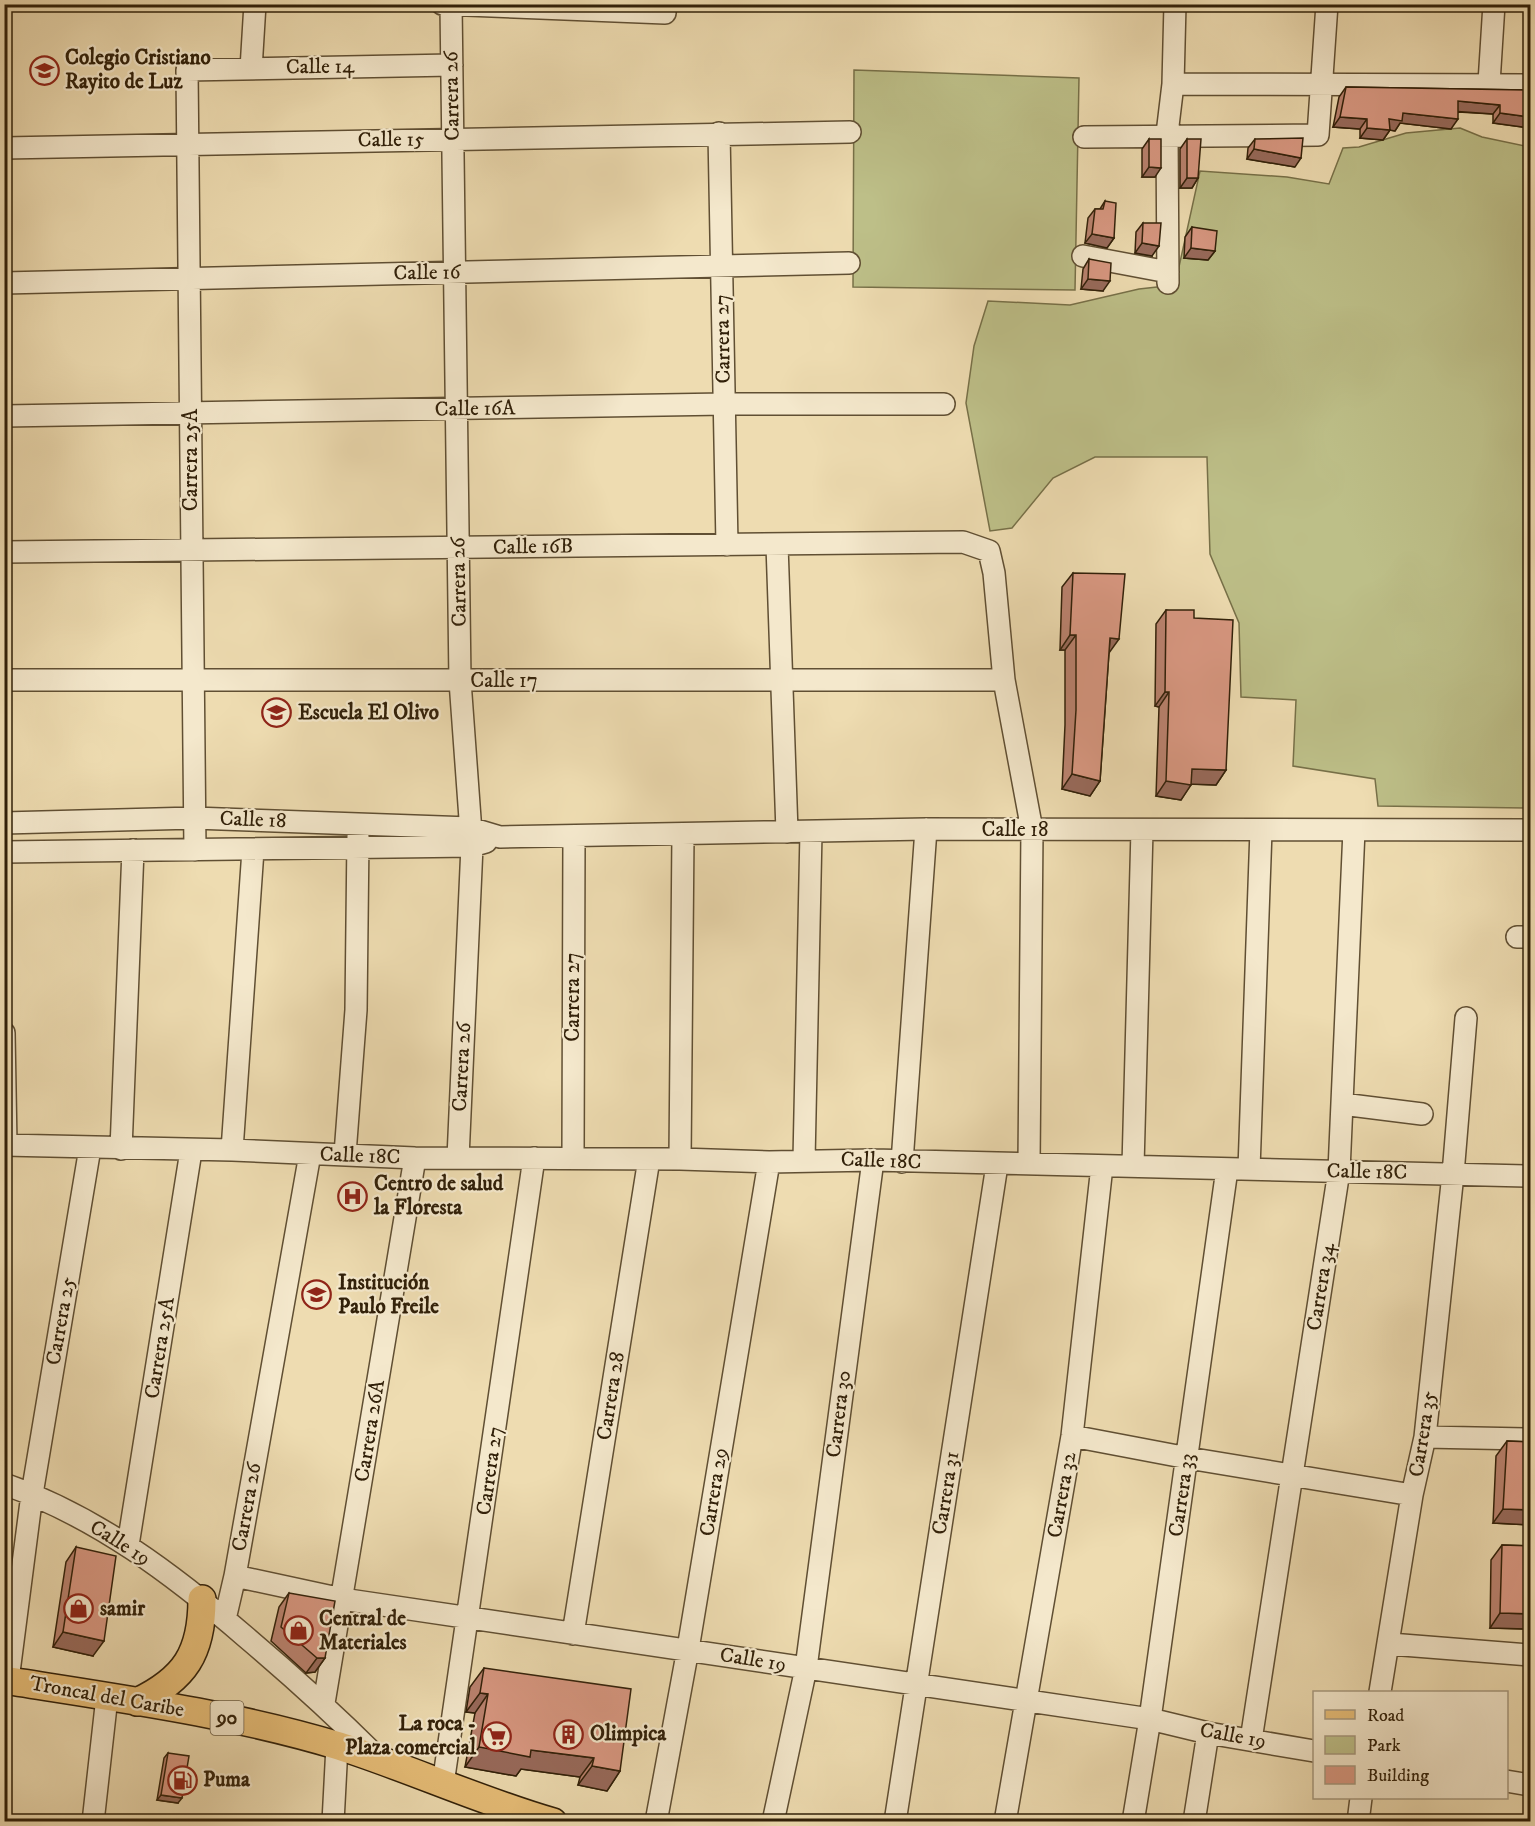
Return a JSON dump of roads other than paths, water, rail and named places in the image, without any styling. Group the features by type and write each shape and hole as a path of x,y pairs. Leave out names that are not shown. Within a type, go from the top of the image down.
{"main road":[{"path":"137,1702 160,1691 180,1673 190,1659 202,1625 202,1599"},
{"name":"Troncal del Caribe","path":"6,1680 240,1721 338,1746 443,1784 499,1814 553,1821"}],"street":[{"path":"251,69 255,4"},
{"path":"442,4 579,7 665,13"},
{"path":"1083,256 1168,277 1167,134 1173,84 1175,4"},
{"path":"1084,137 1167,134 1318,135 1327,4"},
{"path":"1489,83 1494,4"},
{"name":"Carrera 26","path":"451,5 460,681 471,837 458,1158"},
{"name":"Calle 14","path":"187,70 452,65"},
{"name":"Carrera 25A","path":"187,70 195,850"},
{"path":"1173,84 1321,82 1530,85"},
{"name":"Calle 15","path":"4,148 850,132"},
{"name":"Carrera 27","path":"719,133 727,545"},
{"name":"Calle 16","path":"4,283 849,263"},
{"name":"Calle 16A","path":"4,416 725,404 945,404"},
{"name":"Calle 16B","path":"4,552 963,542 989,551 994,573 1004,680"},
{"path":"777,545 787,832"},
{"name":"Calle 17","path":"4,680 1004,680"},
{"path":"1004,680 1032,830 1029,1164"},
{"name":"Calle 18","path":"4,822 194,818 358,823 471,837"},
{"path":"345,1154 356,1010 358,823"},
{"path":"902,1162 926,830"},
{"path":"1133,1166 1142,830"},
{"path":"1249,1169 1261,830"},
{"name":"Carrera 34","path":"1251,1740 1339,1171 1354,830"},
{"name":"Calle 18","path":"4,852 357,848 471,837 787,832 1530,830"},
{"path":"804,1160 811,832"},
{"path":"680,1159 683,834"},
{"name":"Carrera 27","path":"573,1158 574,836"},
{"path":"121,1149 133,850"},
{"path":"232,1150 253,850"},
{"name":"Carrera 35","path":"1380,1691 1390,1644 1412,1495 1425,1437 1453,1174 1466,1018"},
{"path":"4,1033 5,1145"},
{"path":"1342,1104 1422,1114"},
{"name":"Calle 18C","path":"5,1145 191,1151 232,1150 415,1158 680,1159 769,1162 873,1160 1530,1176"},
{"name":"Carrera 25","path":"6,1680 32,1494 90,1148"},
{"name":"Carrera 25A","path":"128,1545 191,1151"},
{"name":"Carrera 26","path":"235,1576 310,1154"},
{"name":"Carrera 26A","path":"324,1703 415,1158"},
{"name":"Carrera 27","path":"443,1784 469,1618 534,1158"},
{"name":"Carrera 28","path":"573,1634 649,1159"},
{"name":"Carrera 30","path":"773,1821 806,1668 873,1160"},
{"name":"Carrera 29","path":"656,1821 688,1649 769,1162"},
{"name":"Carrera 31","path":"895,1821 998,1164"},
{"name":"Carrera 32","path":"1005,1821 1072,1436 1102,1166"},
{"name":"Carrera 33","path":"1133,1821 1188,1458 1227,1168"},
{"path":"1072,1436 1188,1458 1412,1495"},
{"path":"1425,1437 1530,1439"},
{"name":"Calle 19","path":"4,1484 32,1494 128,1545 202,1599 324,1703 380,1760"},
{"path":"225,1619 235,1576"},
{"name":"Calle 19","path":"235,1576 342,1599 1150,1719 1208,1733 1313,1751"},
{"path":"1390,1644 1530,1654"},
{"path":"93,1821 107,1697"},
{"path":"1194,1821 1208,1733"},
{"path":"333,1821 338,1746"},
{"path":"1508,1781 1530,1785"},
{"path":"1358,1821 1361,1799"}],"place":[{"name":"Colegio Cristiano Rayito de Luz","path":"44,70"},
{"name":"Escuela El Olivo","path":"277,713"},
{"name":"Centro de salud la Floresta","path":"353,1196"},
{"name":"Institución Paulo Freile","path":"317,1295"},
{"name":"samir","path":"79,1609"},
{"name":"Central de Materiales","path":"298,1631"},
{"name":"Olimpica","path":"569,1734"},
{"name":"La roca - Plaza comercial","path":"497,1736"},
{"name":"Puma","path":"182,1780"}]}
